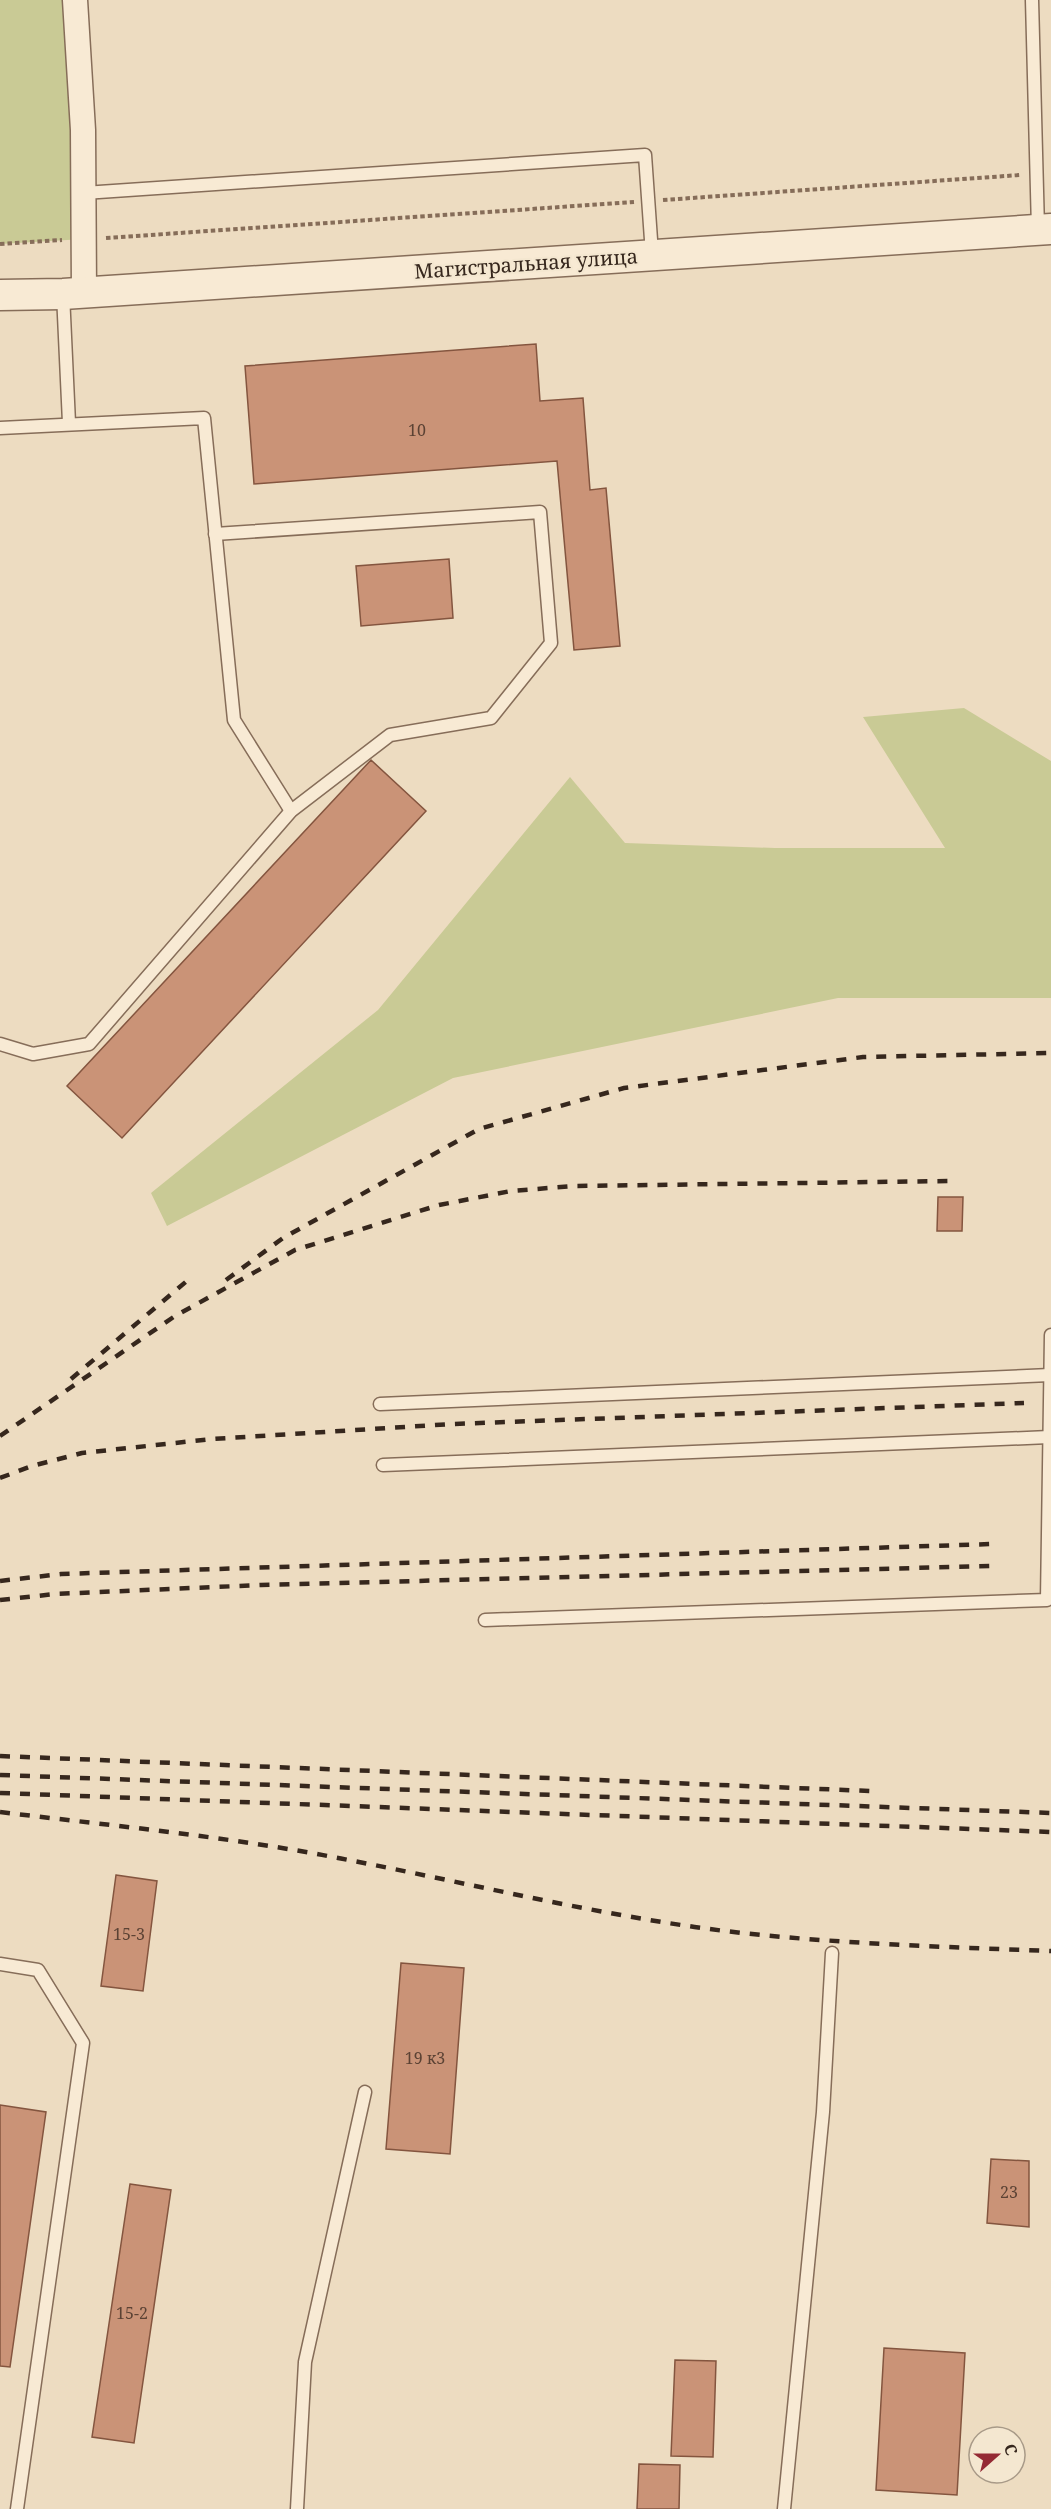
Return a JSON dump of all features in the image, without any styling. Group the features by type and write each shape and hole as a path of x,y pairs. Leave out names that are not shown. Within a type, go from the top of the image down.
{"street":[{"path":"74,293 84,239 83,130 75,0"},
{"name":"Магистральная улица","path":"0,295 74,293 1045,229"}],"lane":[{"path":"1032,0 1038,174 1045,229"},
{"path":"84,193 645,155 652,256"},
{"path":"69,423 74,293"},
{"path":"0,428 204,418 234,720 291,811"},
{"path":"0,1044 33,1054 89,1044 291,811 390,735 491,718 551,643 540,512 215,534"},
{"path":"485,1620 1047,1600 1051,1335"},
{"path":"380,1404 1050,1375"},
{"path":"383,1465 1049,1437"},
{"path":"784,2509 823,2112 832,1953"},
{"path":"0,1964 38,1970 83,2043 17,2509"},
{"path":"297,2509 305,2362 365,2092"}],"path":[{"path":"0,244 1038,174"}],"green space":[{"path":"0,0 74,0 84,239 0,244"},
{"path":"964,708 1051,761 1051,998 838,998 453,1078 167,1226 151,1193 378,1010 570,777 625,843 775,848 945,848 863,717"}],"building":[{"path":"536,344 540,401 583,398 590,490 606,488 620,646 574,650 557,461 254,484 245,366"},
{"path":"449,559 453,618 361,626 356,566"},
{"path":"371,760 426,811 122,1138 67,1086"},
{"path":"938,1197 963,1197 962,1231 937,1231"},
{"path":"116,1875 157,1881 143,1991 101,1986"},
{"path":"401,1963 464,1968 450,2154 386,2149"},
{"path":"0,2105 46,2112 10,2367 0,2366"},
{"path":"991,2159 1029,2161 1029,2227 987,2223"},
{"path":"130,2184 171,2190 134,2443 92,2437"},
{"path":"884,2348 965,2353 957,2495 876,2490"},
{"path":"675,2360 716,2361 713,2457 671,2456"},
{"path":"639,2464 680,2465 679,2509 637,2509"}],"railway":[{"path":"226,1280 283,1238 479,1129 624,1088 863,1057 1051,1053"},
{"path":"0,1436 175,1316 295,1250 439,1205 511,1191 574,1186 951,1181"},
{"path":"71,1379 188,1280"},
{"path":"0,1478 32,1466 82,1453 212,1439 452,1424 1024,1403"},
{"path":"0,1581 61,1574 992,1544"},
{"path":"0,1600 55,1594 261,1585 991,1566"},
{"path":"0,1756 870,1791"},
{"path":"0,1775 1051,1813"},
{"path":"0,1793 1051,1832"},
{"path":"0,1812 278,1847 582,1908 689,1926 819,1940 1051,1951"}]}
